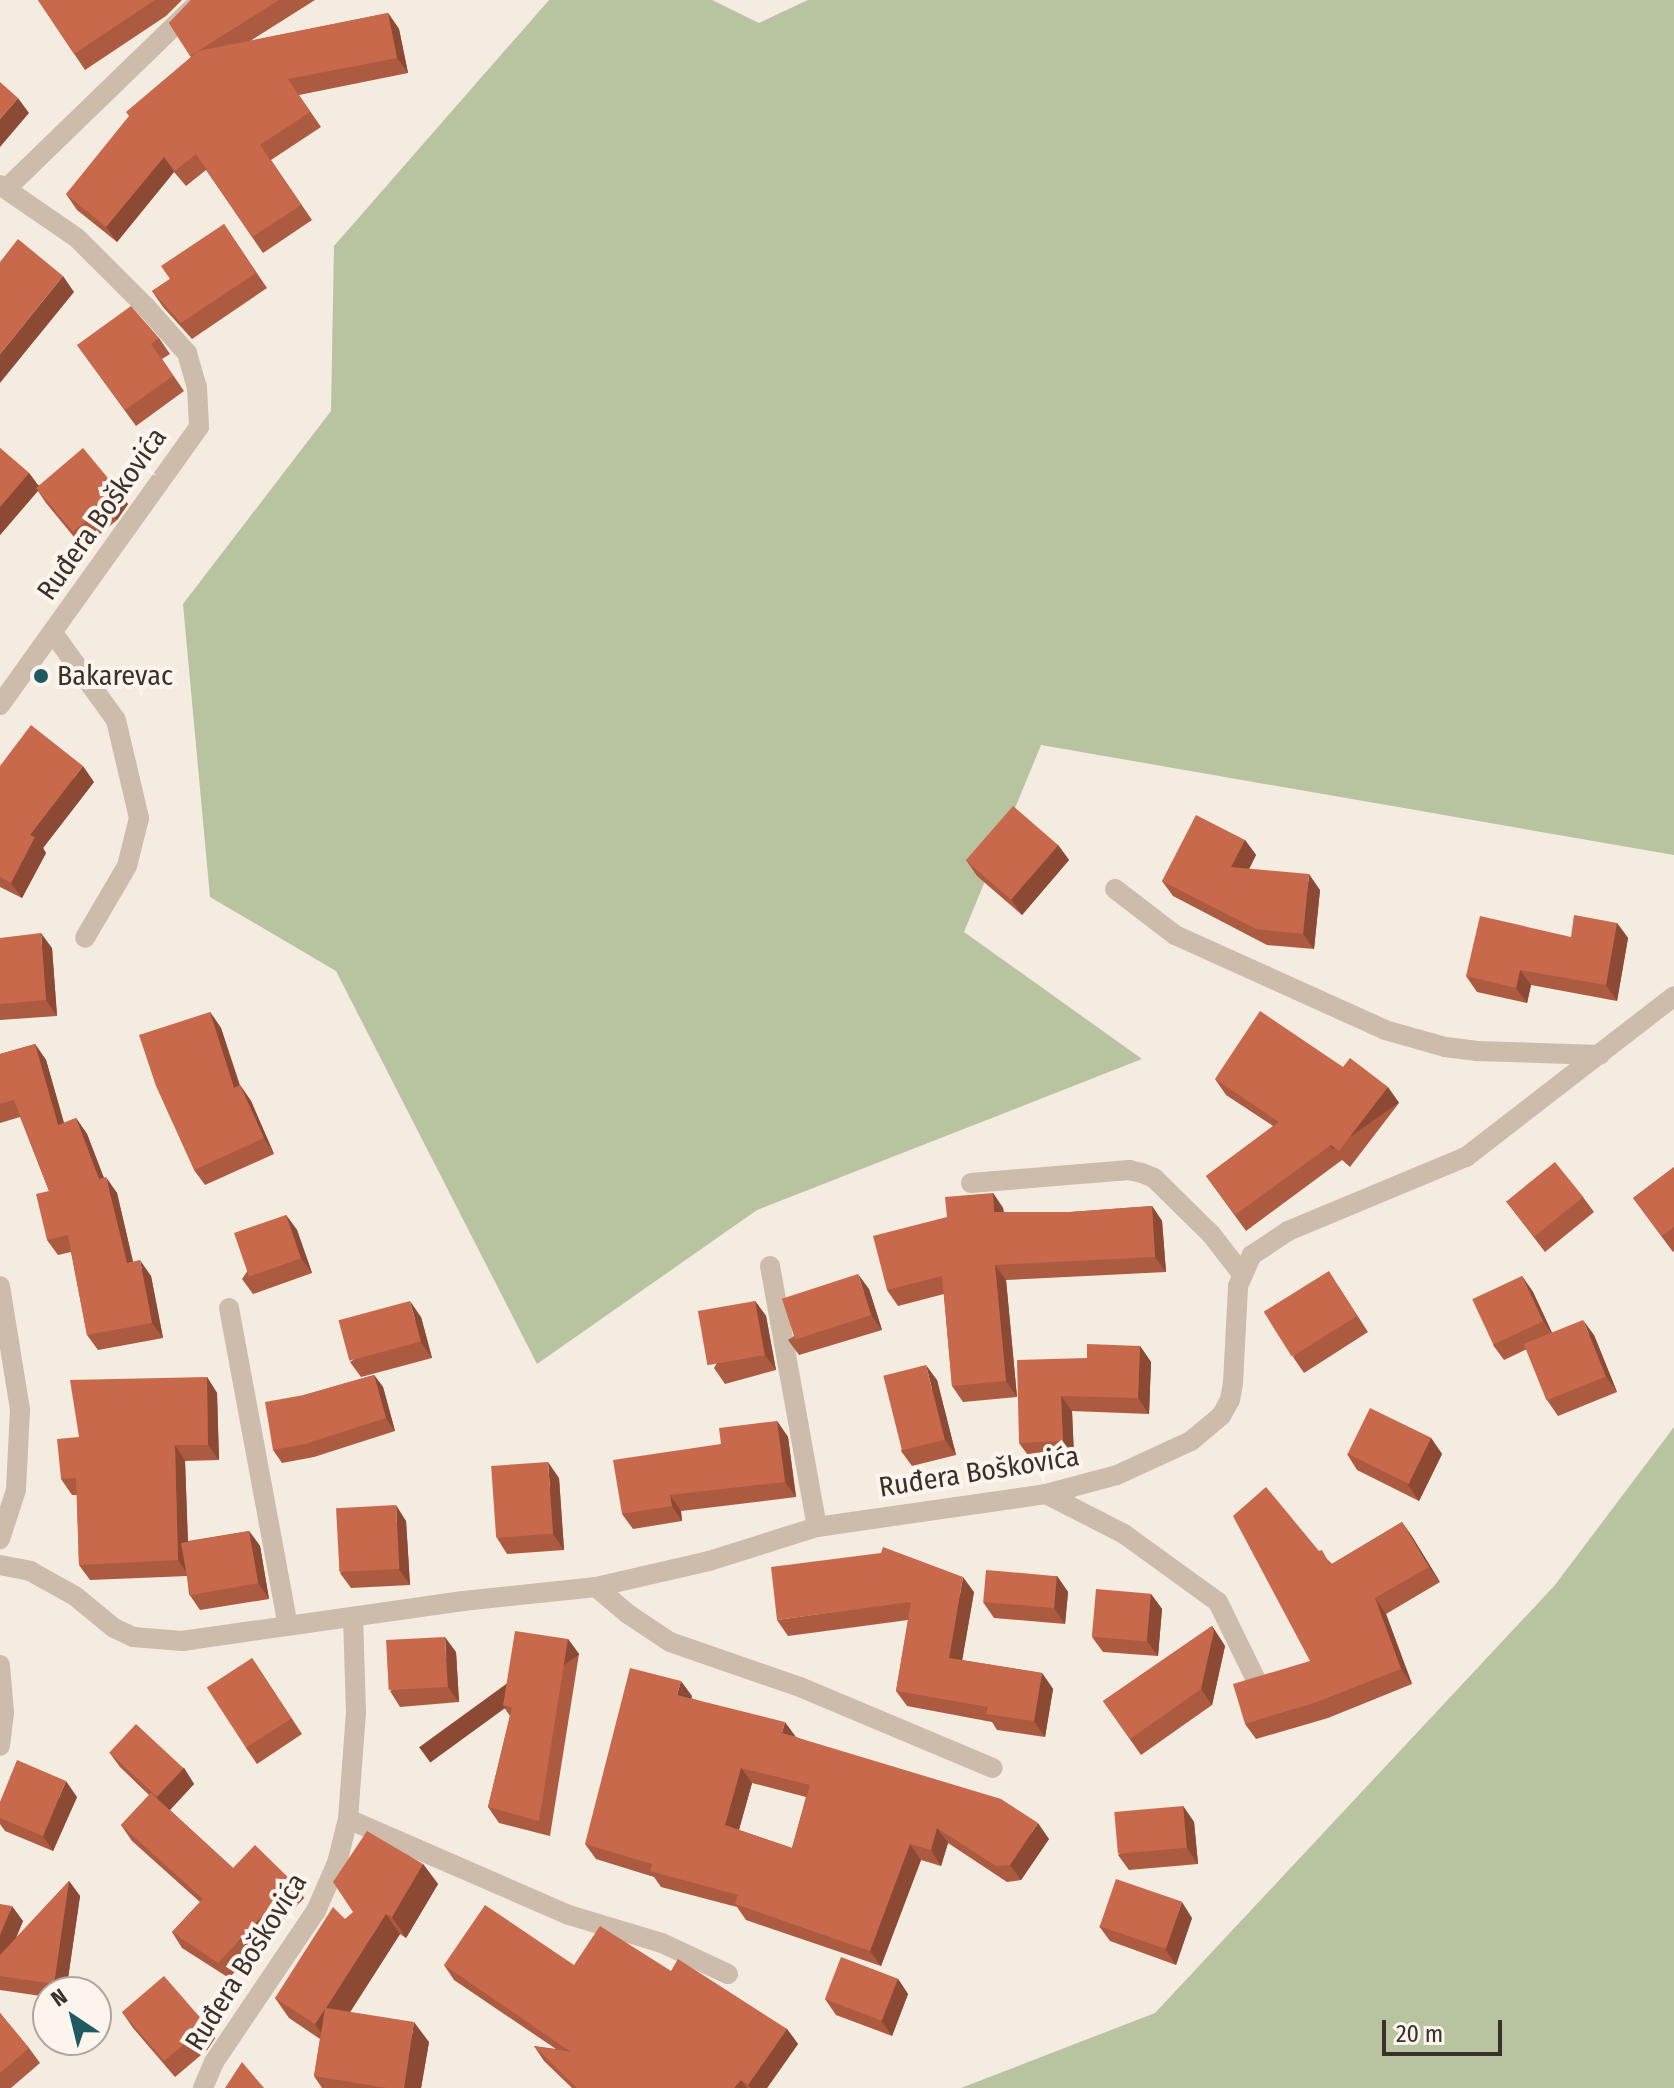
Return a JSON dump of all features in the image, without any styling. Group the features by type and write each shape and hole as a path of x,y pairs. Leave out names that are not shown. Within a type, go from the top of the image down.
{"street":[{"path":"3,187 201,0"},
{"name":"Ruđera Boškovića","path":"0,705 199,427 197,387 187,353 77,238 3,187"},
{"path":"53,633 116,720 139,818 127,866 85,938"},
{"path":"1115,889 1175,935 1385,1030 1445,1047 1476,1051 1600,1055"},
{"path":"971,1183 1129,1170 1142,1173 1154,1178 1211,1234 1242,1274 1252,1255 1268,1241 1466,1157 1674,996"},
{"path":"770,1266 817,1527"},
{"name":"Ruđera Boškovića","path":"0,1565 30,1571 75,1596 114,1628 133,1637 182,1641 463,1601 596,1587 681,1569 817,1527 1084,1486 1191,1441 1221,1416 1230,1400 1233,1383 1242,1274"},
{"path":"0,1286 16,1371 20,1437 16,1490 0,1539"},
{"path":"229,1308 288,1626"},
{"path":"1046,1494 1124,1534 1218,1602 1255,1678"},
{"path":"596,1587 628,1614 670,1642 800,1687 993,1768"},
{"name":"Ruđera Boškovića","path":"203,2088 214,2062 316,1911 337,1863 348,1819 356,1712 353,1617"},
{"path":"0,1665 4,1713 0,1746"},
{"path":"348,1819 569,1915 662,1943 728,1974"}],"green space":[{"path":"549,0 712,0 759,23 808,0 1674,0 1674,855 1041,745 964,932 1142,1059 757,1210 537,1364 336,971 210,897 183,604 331,411 334,246"},
{"path":"1674,1427 1674,2088 961,2088 1155,2013 1555,1585"}],"building":[{"path":"38,0 155,0 74,54"},
{"path":"191,0 279,0 190,56 169,23"},
{"path":"388,13 397,58 288,79 310,112 260,145 301,205 252,237 196,154 175,171 164,157 106,227 66,194 129,116 126,112 198,51"},
{"path":"0,82 18,98 0,119"},
{"path":"224,224 256,273 181,323 152,291 170,279 161,266"},
{"path":"18,239 63,276 0,354 0,262"},
{"path":"131,306 159,338 151,344 173,376 125,410 77,345"},
{"path":"0,448 29,473 0,507"},
{"path":"83,448 117,489 106,504 73,532 36,488"},
{"path":"31,725 83,766 30,835 35,837 11,883 0,877 0,766"},
{"path":"1013,806 1058,845 1011,900 966,860"},
{"path":"1196,815 1245,840 1231,867 1309,874 1303,934 1256,929 1162,881"},
{"path":"1574,915 1617,923 1606,985 1520,970 1516,988 1466,976 1480,916 1571,937"},
{"path":"41,933 46,1000 0,1004 0,938"},
{"path":"1260,1011 1343,1067 1350,1058 1388,1087 1339,1151 1331,1145 1235,1215 1206,1176 1279,1122 1215,1079"},
{"path":"210,1012 234,1088 240,1085 264,1138 194,1170 156,1086 139,1035"},
{"path":"35,1044 58,1125 76,1118 99,1179 106,1177 127,1263 140,1260 152,1323 87,1335 68,1235 47,1240 36,1194 49,1191 14,1100 0,1104 0,1054"},
{"path":"1555,1162 1583,1197 1534,1237 1506,1202"},
{"path":"1674,1167 1674,1227 1662,1236 1633,1198"},
{"path":"993,1193 994,1212 1070,1212 1152,1206 1155,1257 995,1265 1006,1381 952,1386 942,1276 887,1290 873,1236 947,1217 945,1197"},
{"path":"286,1215 301,1258 249,1276 234,1233"},
{"path":"1329,1271 1357,1316 1292,1357 1264,1312"},
{"path":"858,1274 871,1315 795,1340 782,1299"},
{"path":"1522,1276 1543,1321 1493,1345 1472,1299"},
{"path":"410,1301 421,1342 349,1361 339,1320"},
{"path":"755,1301 765,1355 707,1365 698,1311"},
{"path":"1583,1320 1606,1377 1547,1401 1524,1344"},
{"path":"1087,1344 1140,1346 1138,1398 1061,1396 1063,1441 1019,1443 1017,1360 1087,1358"},
{"path":"926,1365 945,1440 902,1450 883,1376"},
{"path":"374,1375 386,1418 305,1444 273,1450 265,1402 304,1395"},
{"path":"207,1377 208,1445 175,1445 178,1560 79,1565 76,1478 61,1479 57,1439 79,1437 70,1380"},
{"path":"1370,1408 1431,1438 1409,1484 1348,1454"},
{"path":"777,1421 785,1482 670,1495 672,1506 622,1514 613,1460 721,1444 719,1428"},
{"path":"548,1462 553,1534 496,1538 491,1466"},
{"path":"1266,1487 1319,1551 1322,1550 1330,1565 1402,1522 1429,1567 1375,1598 1401,1669 1317,1702 1245,1724 1233,1684 1310,1661 1233,1516"},
{"path":"396,1505 399,1569 339,1572 336,1508"},
{"path":"249,1531 258,1583 190,1595 181,1543"},
{"path":"883,1547 963,1577 949,1658 1042,1673 1034,1721 986,1714 988,1707 896,1691 911,1602 777,1620 771,1567 881,1553"},
{"path":"986,1570 1057,1576 1054,1608 983,1602"},
{"path":"1096,1589 1151,1594 1147,1642 1092,1637"},
{"path":"1212,1626 1214,1631 1201,1689 1130,1739 1103,1701"},
{"path":"515,1631 568,1639 539,1821 488,1807 512,1707 503,1706"},
{"path":"445,1637 448,1687 389,1690 386,1640"},
{"path":"252,1658 291,1718 246,1748 207,1687"},
{"path":"630,1668 681,1681 677,1695 785,1722 782,1733 1001,1799 1038,1823 1010,1865 996,1866 937,1828 931,1850 910,1844 870,1951 735,1904 738,1895 650,1871 652,1864 585,1844","holes":["741,1768 810,1785 792,1848 725,1825"]},
{"path":"136,1724 184,1768 157,1797 109,1753"},
{"path":"17,1760 66,1781 43,1836 0,1818 0,1802"},
{"path":"151,1793 233,1868 255,1845 294,1883 218,1963 172,1932 203,1899 121,1825"},
{"path":"1183,1806 1187,1848 1118,1854 1114,1812"},
{"path":"367,1831 423,1864 392,1917 386,1914 326,2008 414,2022 404,2088 314,2076 325,2009 315,2024 275,1998 333,1907 345,1919 353,1912 333,1882"},
{"path":"1116,1879 1182,1902 1166,1949 1100,1926"},
{"path":"69,1881 55,1976 32,1976 32,1981 0,1976 0,1955"},
{"path":"0,1904 12,1906 0,1935"},
{"path":"485,1905 574,1965 600,1926 671,1971 678,1959 787,2029 748,2085 741,2080 734,2088 577,2088 534,2046 571,2052 444,1965"},
{"path":"841,1957 898,1979 882,2021 825,1999"},
{"path":"164,1976 204,2022 196,2034 164,2061 122,2012"},
{"path":"0,2013 29,2048 0,2073"},
{"path":"242,2062 264,2088 225,2088"}],"place":[{"name":"Bakarevac","path":"41,676"}]}
